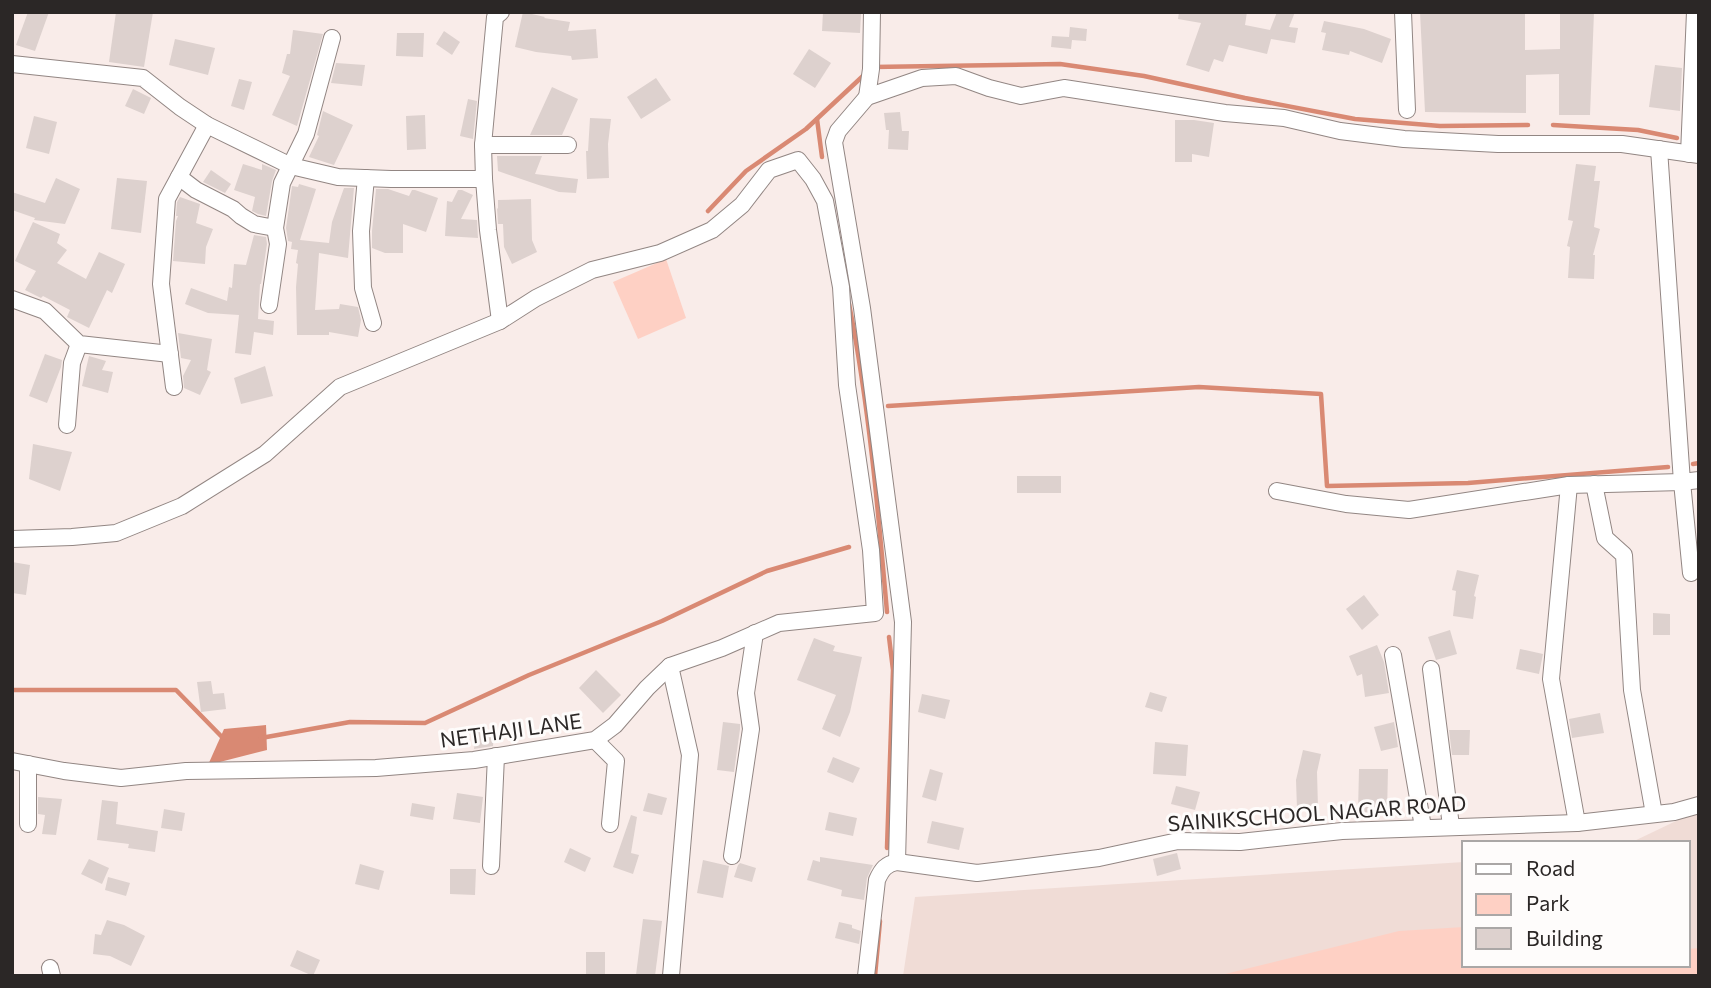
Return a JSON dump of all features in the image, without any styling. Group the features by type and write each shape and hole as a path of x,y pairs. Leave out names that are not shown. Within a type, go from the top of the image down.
{"street":[{"path":"12,538 116,533 182,506 265,454 340,387 500,321 488,230 484,145 495,17 501,12"},
{"path":"867,97 871,69 872,12"},
{"path":"1403,12 1407,110"},
{"path":"866,976 877,880 882,869 897,862 903,622 862,307 834,142 838,131 867,97 922,78 956,76 1021,96 1065,88 1226,113 1284,118 1340,131 1404,139 1499,144 1622,144 1694,154 1695,12"},
{"path":"269,305 278,244 275,228 282,183 306,134 332,38"},
{"path":"12,64 143,78 207,125 291,166 338,177 484,179"},
{"path":"174,387 161,285 167,199 207,125"},
{"path":"484,145 568,145"},
{"path":"1659,149 1682,482 1691,573"},
{"name":"NETHAJI LANE","path":"20,763 121,778 186,771 376,768 496,756 595,740 615,725 670,666 722,648 779,623 875,613 871,550 847,385 841,287 825,201 813,178 798,160 769,170 743,205 712,230 660,253 592,270 536,298 500,321"},
{"path":"179,177 254,224 275,228"},
{"path":"366,178 361,231 363,288 373,323"},
{"path":"12,299 45,311 79,344 170,354"},
{"path":"67,425 72,363 79,344"},
{"path":"1278,491 1346,504 1409,509 1569,485 1699,481"},
{"path":"1594,484 1605,538 1623,555 1632,690 1654,814"},
{"path":"1569,485 1551,679 1577,822"},
{"path":"732,856 751,729 746,694 755,634"},
{"path":"1393,655 1423,827"},
{"path":"670,666 690,755 671,976"},
{"path":"1431,669 1451,826"},
{"path":"595,740 616,761 610,824"},
{"path":"491,866 496,756"},
{"path":"20,763 28,824"},
{"name":"SAINIKSCHOOL NAGAR ROAD","path":"897,862 977,873 1098,858 1178,841 1240,842 1342,831 1577,822 1674,812 1699,805"}],"shaded area":[{"path":"266,725 267,750 208,765 224,729"},
{"path":"1699,810 1699,976 903,976 915,897 1462,862 1462,967 1690,967 1690,841 1634,841"}],"green space":[{"path":"666,259 686,318 638,339 613,282"},
{"path":"1462,927 1462,967 1690,967 1690,949 1699,948 1699,976 1217,976 1399,931"}],"building":[{"path":"28,12 49,12 35,51 16,45"},
{"path":"116,12 153,12 144,67 109,62"},
{"path":"523,12 570,22 568,31 596,29 598,58 572,60 571,56 515,47"},
{"path":"823,12 861,14 860,33 822,31"},
{"path":"1179,12 1247,12 1245,25 1270,30 1277,12 1295,12 1289,27 1298,28 1295,43 1271,39 1267,54 1229,45 1223,62 1214,59 1209,72 1186,65 1201,23 1178,19"},
{"path":"1420,12 1525,12 1525,50 1560,49 1560,12 1594,12 1590,115 1559,115 1559,74 1526,75 1526,113 1425,112"},
{"path":"1324,21 1364,29 1391,39 1382,63 1350,51 1349,55 1322,50 1326,33 1321,32"},
{"path":"1070,27 1087,29 1086,41 1072,40 1071,49 1051,47 1052,36 1069,37"},
{"path":"293,30 323,34 297,126 272,115 290,76 282,73 287,54 290,54"},
{"path":"444,31 460,42 452,55 436,44"},
{"path":"397,33 424,33 423,57 396,56"},
{"path":"175,39 215,48 208,75 169,65"},
{"path":"809,49 831,63 815,88 793,74"},
{"path":"336,63 365,65 362,86 331,83"},
{"path":"1655,65 1682,68 1680,111 1649,107"},
{"path":"656,78 671,100 641,119 627,97"},
{"path":"239,79 252,82 244,110 231,106"},
{"path":"552,87 578,99 562,135 530,135"},
{"path":"133,89 151,98 144,114 125,106"},
{"path":"468,99 477,101 473,139 460,136"},
{"path":"323,111 353,125 334,165 309,157 319,136 317,135"},
{"path":"900,112 902,131 909,131 908,150 888,149 889,130 886,130 884,113"},
{"path":"425,115 426,149 407,150 406,116"},
{"path":"34,116 57,122 49,154 26,148"},
{"path":"590,118 611,119 608,144 609,178 587,179 586,151"},
{"path":"1175,120 1214,123 1209,157 1192,154 1192,162 1175,162"},
{"path":"497,156 542,156 535,174 578,179 576,193 559,192 498,171"},
{"path":"243,164 262,170 262,164 276,170 266,216 252,211 255,197 234,190"},
{"path":"1576,164 1596,166 1594,181 1600,181 1594,227 1600,229 1593,255 1594,279 1568,278 1570,247 1567,246 1573,221 1568,220"},
{"path":"211,170 231,184 225,193 203,182"},
{"path":"56,178 80,189 65,224 34,220 35,218 12,210 12,192 45,203"},
{"path":"117,178 147,181 141,233 111,229"},
{"path":"299,184 316,189 300,240 329,243 332,222 344,188 354,188 348,258 319,253 315,310 339,309 340,304 358,307 361,320 358,337 329,332 329,335 297,335 298,250 291,249 292,242 288,241 286,228 292,186 298,187"},
{"path":"376,189 388,189 409,196 412,190 415,190 438,198 426,232 403,224 403,253 385,253 372,248"},
{"path":"458,190 473,195 461,219 477,220 478,238 445,236 447,201 452,202"},
{"path":"180,197 200,204 196,223 213,229 206,247 205,264 173,261 177,202"},
{"path":"531,199 532,240 537,252 512,264 504,247 503,224 498,224 498,200"},
{"path":"33,222 60,234 57,243 67,250 57,263 86,279 99,252 125,264 112,293 107,290 89,328 67,317 70,310 25,290 36,271 15,261"},
{"path":"254,235 266,237 267,244 260,284 258,319 274,321 273,335 254,332 251,355 235,353 239,315 208,313 185,304 191,288 227,301 229,287 232,288 234,264 246,265"},
{"path":"178,333 212,339 207,370 211,372 200,395 184,388 183,376 191,360 181,358"},
{"path":"45,354 62,360 47,403 29,396"},
{"path":"89,356 106,361 102,370 113,372 108,393 82,386"},
{"path":"265,366 273,396 241,404 234,378"},
{"path":"33,444 72,452 60,491 29,479"},
{"path":"1017,476 1061,476 1061,493 1017,493"},
{"path":"12,562 30,565 26,595 12,593"},
{"path":"1457,570 1479,575 1474,596 1473,619 1453,616 1456,591 1452,590"},
{"path":"1364,595 1379,615 1362,630 1346,609"},
{"path":"1653,613 1670,614 1670,635 1653,635"},
{"path":"1450,630 1457,654 1436,660 1428,637"},
{"path":"814,638 835,646 833,651 862,657 850,712 840,737 822,729 836,695 797,680"},
{"path":"1377,645 1384,662 1389,693 1365,697 1362,674 1357,676 1349,656"},
{"path":"1520,649 1543,654 1539,674 1516,669"},
{"path":"596,670 621,695 603,713 579,688"},
{"path":"211,681 213,694 224,693 226,709 201,712 197,682"},
{"path":"1150,692 1167,697 1162,712 1145,707"},
{"path":"922,694 950,700 945,719 918,712"},
{"path":"1600,713 1604,733 1572,738 1569,719"},
{"path":"723,722 740,724 734,772 717,770"},
{"path":"1394,722 1398,747 1381,751 1374,727"},
{"path":"1449,730 1470,730 1469,755 1452,755"},
{"path":"476,731 494,732 493,746 474,749"},
{"path":"1155,742 1188,745 1186,776 1153,774"},
{"path":"1303,750 1321,754 1317,772 1318,808 1297,809 1296,780"},
{"path":"833,757 860,768 853,783 827,772"},
{"path":"930,769 943,773 936,801 922,797"},
{"path":"1359,769 1388,769 1387,813 1358,812"},
{"path":"1176,786 1200,792 1195,810 1171,804"},
{"path":"457,793 483,797 480,823 453,819"},
{"path":"648,793 667,798 662,815 643,811"},
{"path":"38,797 62,799 56,835 42,834 45,815 38,814"},
{"path":"102,800 118,802 116,824 158,831 155,852 128,848 129,844 97,840"},
{"path":"412,803 435,807 433,820 410,816"},
{"path":"164,809 185,813 182,831 161,828"},
{"path":"829,812 857,818 853,836 825,830"},
{"path":"631,815 637,817 631,853 639,855 633,874 613,867"},
{"path":"932,821 964,828 959,850 927,843"},
{"path":"570,848 591,858 585,872 564,862"},
{"path":"1177,853 1181,869 1157,876 1153,859"},
{"path":"820,857 873,865 867,878 864,900 841,896 842,890 807,880 813,860 820,862"},
{"path":"89,859 109,868 102,884 81,874"},
{"path":"703,860 729,866 723,898 697,893"},
{"path":"740,863 756,868 752,882 734,877"},
{"path":"360,864 384,871 379,890 355,884"},
{"path":"450,869 476,869 475,895 450,894"},
{"path":"108,877 130,883 126,896 105,890"},
{"path":"643,919 662,921 655,976 636,975"},
{"path":"107,920 145,936 131,966 110,956 93,954 95,934 101,935"},
{"path":"839,922 852,925 852,928 861,931 859,944 835,938"},
{"path":"297,950 320,960 313,976 290,966"},
{"path":"586,952 605,952 605,976 586,976"}],"waterway":[{"path":"873,67 1060,64 1144,76 1355,119 1440,126 1528,125"},
{"path":"708,211 746,171 806,129 864,75"},
{"path":"817,119 822,157"},
{"path":"1553,125 1638,130 1677,138"},
{"path":"849,304 867,419 887,612"},
{"path":"888,406 1199,387 1321,394 1327,486 1468,483 1668,467"},
{"path":"1693,464 1699,463"},
{"path":"261,738 350,722 425,723 529,675 662,621 767,571 849,547"},
{"path":"887,848 893,670 889,637"},
{"path":"12,690 176,690 225,737"},
{"path":"875,976 880,921"}]}
